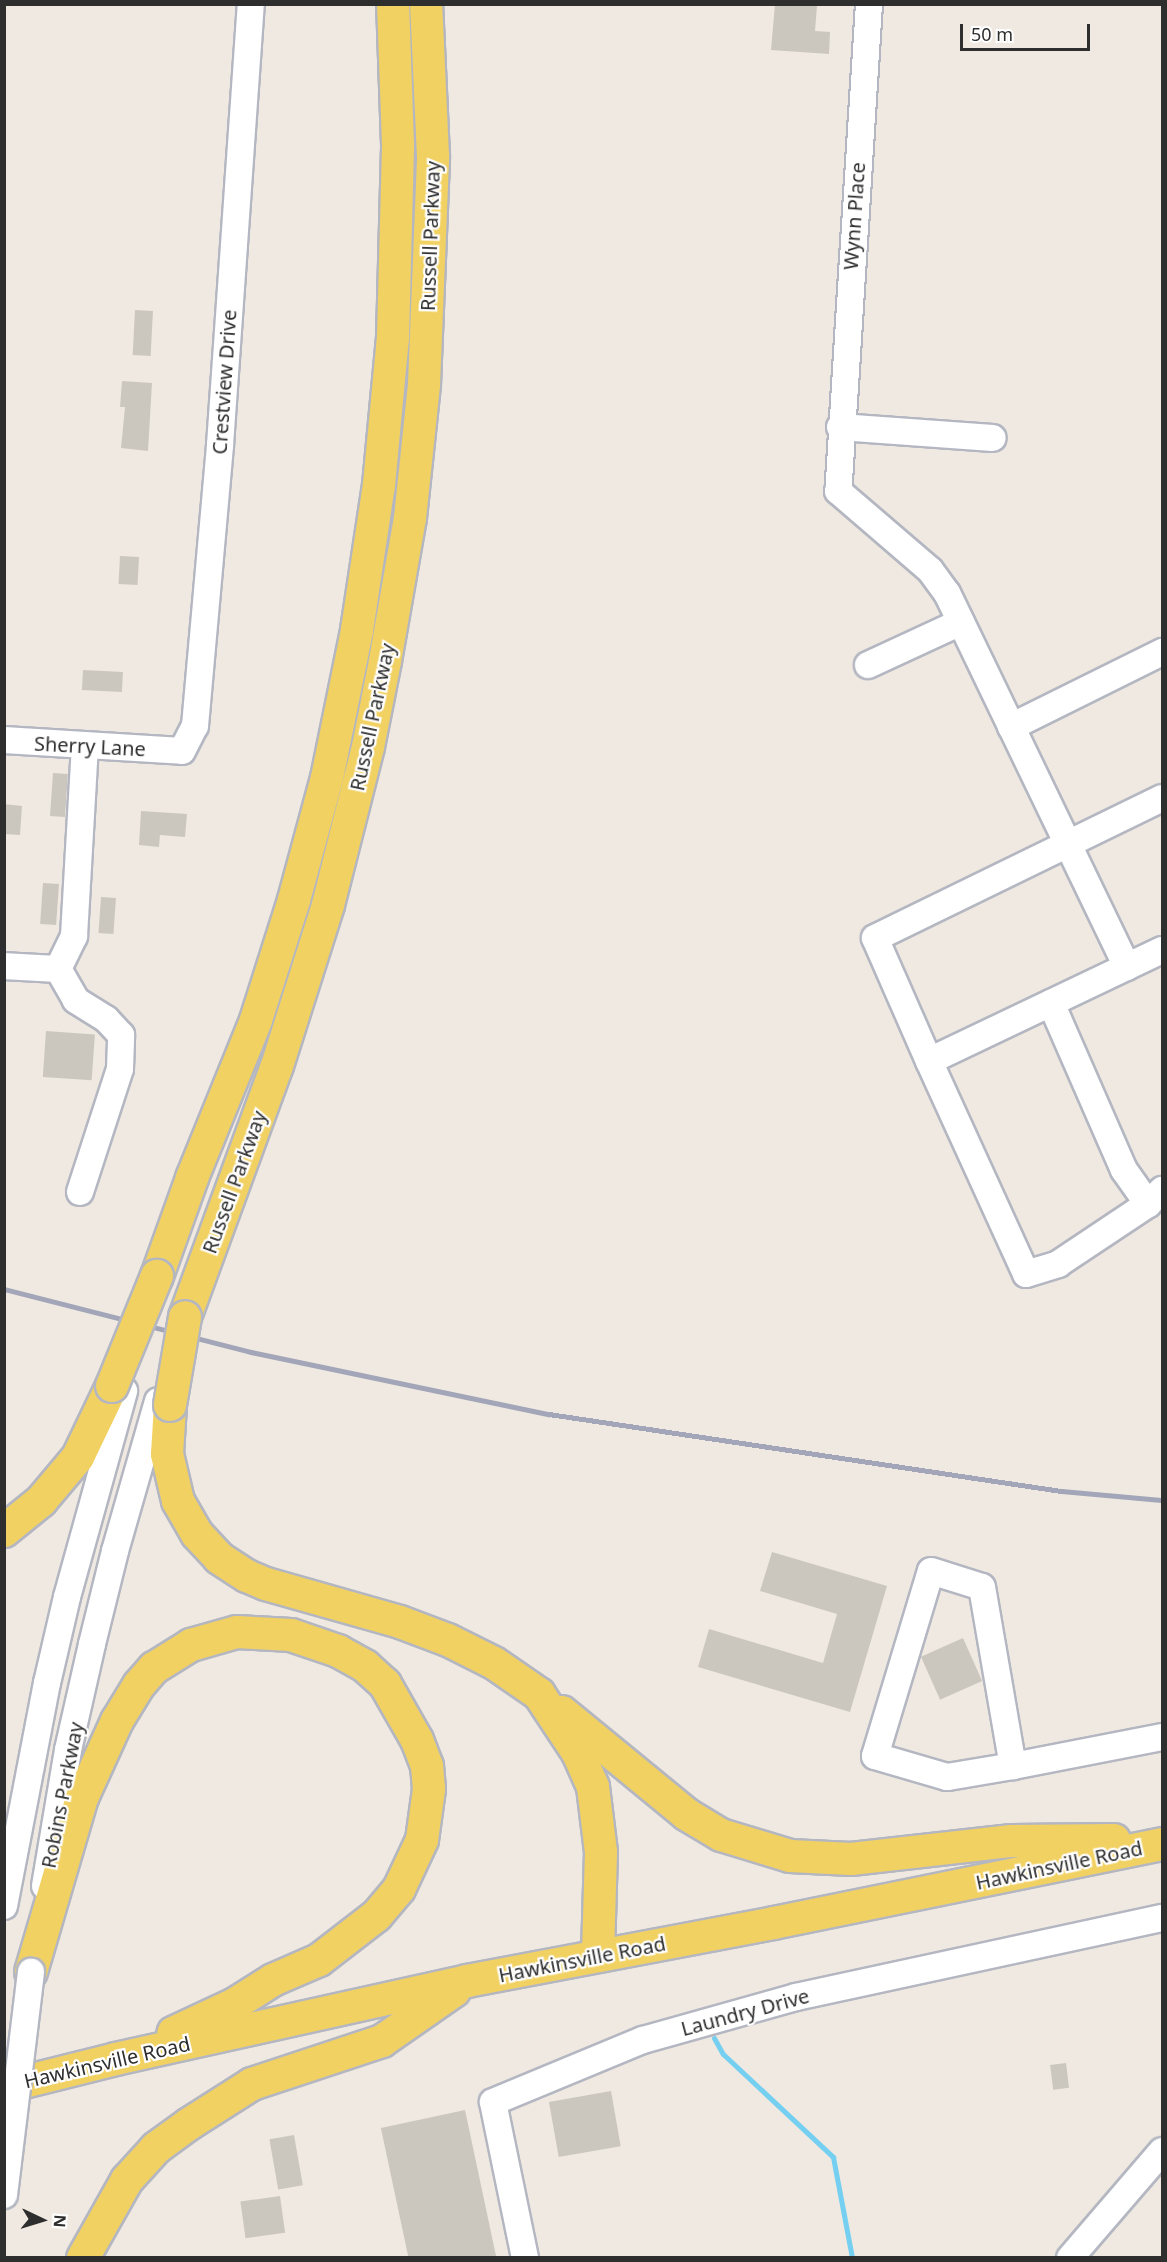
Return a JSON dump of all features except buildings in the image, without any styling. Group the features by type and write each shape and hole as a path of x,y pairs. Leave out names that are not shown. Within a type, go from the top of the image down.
{"main road":[{"name":"Russell Parkway","path":"4,1532 41,1501 78,1457 118,1389 192,1178 256,1020 294,900 327,778 357,630 379,485 394,328 398,145 393,4"},
{"name":"Russell Parkway","path":"426,4 433,156 430,292 418,450 399,587 368,747 328,905 276,1066 185,1317 164,1403 166,1454 178,1502 197,1534 219,1558 247,1576 266,1584 400,1622 448,1640 494,1664 539,1694 686,1814 721,1834 790,1856 851,1859 1012,1841 1162,1842"},
{"path":"31,1972 82,1798 117,1721 139,1685 154,1668 191,1645 237,1632 291,1635 338,1651 365,1666 385,1684 417,1740 426,1766 429,1789 422,1840 399,1889 376,1916 319,1960 273,1980 235,2004 116,2059"},
{"path":"539,1694 578,1753 593,1787 601,1851 598,1956"},
{"name":"Hawkinsville Road","path":"4,2087 116,2059 467,1982 830,1912 1162,1842"},
{"path":"82,2258 127,2180 156,2148 189,2124 252,2084 382,2041 467,1982"}],"street":[{"name":"Crestview Drive","path":"176,751 182,751 195,726 220,445 251,4"},
{"name":"Wynn Place","path":"868,4 840,427 838,491 930,570 947,592 961,622"},
{"path":"840,427 993,438"},
{"path":"868,665 961,622 1127,967"},
{"path":"1011,727 1162,652"},
{"name":"Sherry Lane","path":"4,741 176,751"},
{"path":"58,969 74,936 85,745"},
{"path":"1051,1003 1124,1170 1155,1197 1058,1264 1026,1274 875,938 1162,798"},
{"path":"929,1061 1162,950"},
{"path":"4,966 58,969"},
{"path":"58,969 76,1000 106,1019 121,1035 120,1069 80,1192"},
{"name":"Robins Parkway","path":"4,1906 47,1683 118,1389"},
{"name":"Robins Parkway","path":"4,2195 31,1972 68,1750 115,1551 164,1403"},
{"path":"1013,1766 982,1587 931,1572 875,1756 947,1777 1013,1766 1162,1737"},
{"name":"Laundry Drive","path":"525,2258 493,2102 643,2040 796,1997 1162,1918"},
{"path":"1070,2258 1162,2151"}],"waterway":[{"path":"714,2038 723,2054 833,2157 852,2258"}],"railway":[{"path":"4,1289 251,1352 549,1414 1061,1491 1162,1500"}]}
